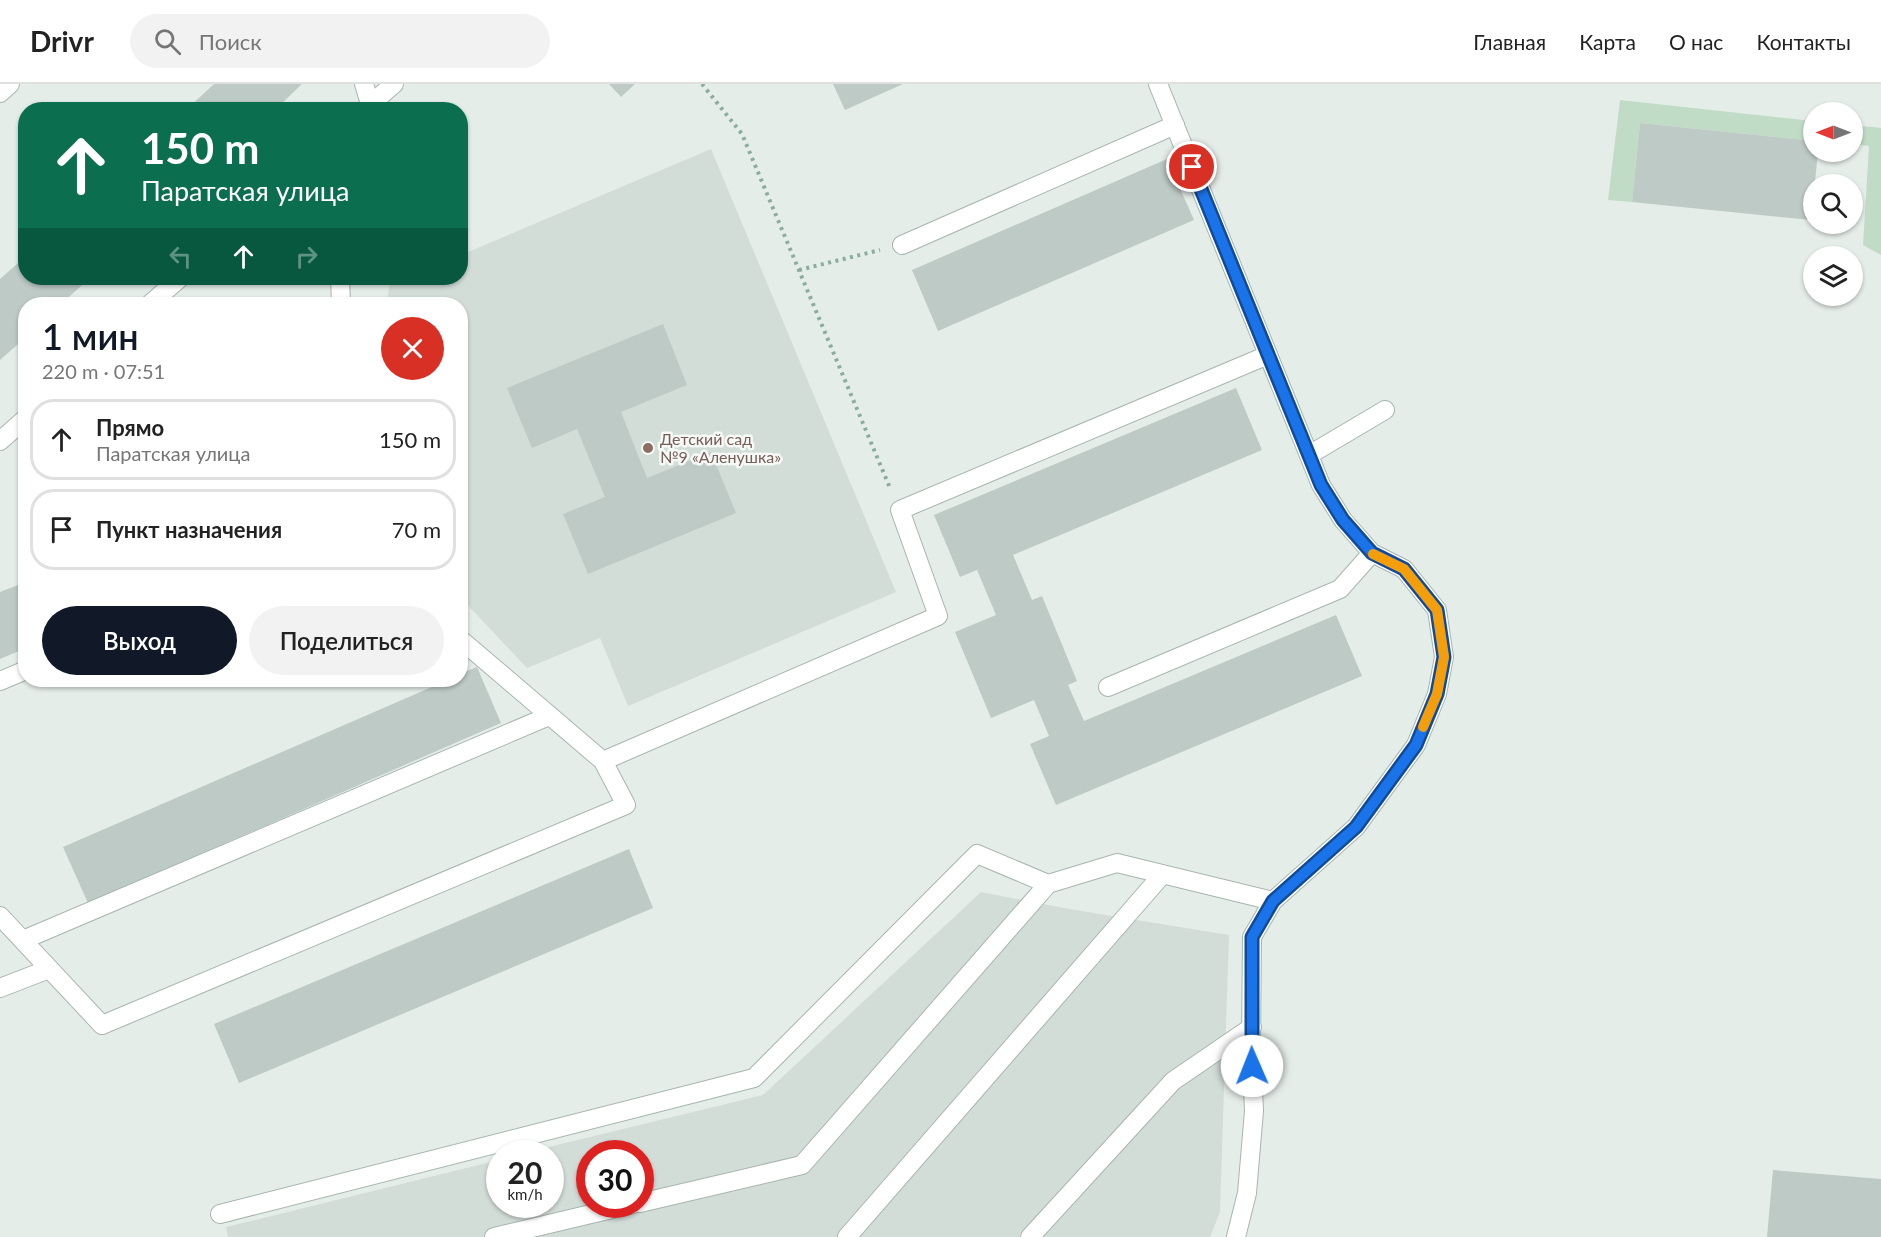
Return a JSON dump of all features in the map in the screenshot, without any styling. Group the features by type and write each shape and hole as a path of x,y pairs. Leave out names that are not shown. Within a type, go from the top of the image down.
{"street":[{"path":"0,93 10,84"},
{"path":"364,84 367,102"},
{"path":"374,102 394,84"},
{"path":"1158,84 1321,485 1343,520 1372,553 1404,569 1437,610 1444,657 1437,694 1416,745 1356,827 1273,901 1252,937 1254,1111 1247,1193 1236,1237"},
{"path":"902,245 1175,125"},
{"path":"158,297 172,285"},
{"path":"603,762 938,616 900,510 1268,356"},
{"path":"1309,455 1385,410"},
{"path":"0,441 18,425"},
{"path":"1108,687 1340,589 1372,553"},
{"path":"0,916 102,1025 626,805 603,762 468,646"},
{"path":"0,681 18,673"},
{"path":"23,940 549,716"},
{"path":"220,1214 754,1078 977,854 1048,884"},
{"path":"654,1200 802,1165 1048,884 1117,863 1273,901"},
{"path":"847,1237 1162,875"},
{"path":"0,988 49,969"},
{"path":"1030,1237 1173,1081 1252,1027"},
{"path":"494,1237 576,1218"}],"path":[{"path":"702,84 742,134 900,510"},
{"path":"799,270 902,245"}],"shaded area":[{"name":"Детский сад №9 «Аленушка»","path":"711,149 896,592 628,706 600,638 527,668 468,605 468,297 388,297 389,286 391,285 468,285 468,252"},
{"path":"981,892 1229,935 1220,1212 1210,1237 228,1237 226,1227 486,1163 486,1218 564,1218 564,1143 576,1140 576,1218 654,1218 654,1140 578,1140 763,1095"}],"green space":[{"path":"1620,100 1803,120 1803,140 1640,123 1632,202 1608,200"},
{"path":"1863,126 1881,128 1881,255 1863,245 1869,146 1863,145"}],"building":[{"path":"214,84 302,84 283,102 195,102"},
{"path":"609,84 635,84 621,97"},
{"path":"833,84 903,84 845,110"},
{"path":"1640,123 1803,140 1803,162 1817,162 1816,174 1803,174 1803,219 1632,202"},
{"path":"1167,159 1194,220 938,331 912,270"},
{"path":"18,263 18,285 82,285 69,297 18,297 18,344 0,360 0,279"},
{"path":"663,324 687,385 621,412 647,478 711,452 736,513 588,574 563,514 605,497 577,429 532,448 507,388"},
{"path":"1236,388 1262,450 1013,555 1032,600 1042,596 1077,681 1068,685 1084,721 1336,615 1362,676 1056,805 1030,744 1049,736 1034,700 991,718 955,632 996,615 977,570 960,577 934,515"},
{"path":"18,585 18,651 0,659 0,592"},
{"path":"477,667 501,723 88,903 63,847 432,687 468,687 468,671"},
{"path":"629,849 653,908 239,1083 214,1024"},
{"path":"1773,1170 1881,1179 1881,1237 1767,1237"}],"slow traffic":[{"path":"1373,554 1404,569 1437,610 1444,657 1437,694 1423,727"}],"place":[{"name":"Детский сад №9 «Аленушка»","path":"648,448"}],"route":[{"path":"1192,167 1321,485 1343,520 1372,553 1404,569 1437,610 1444,657 1437,694 1416,745 1356,827 1273,901 1252,937 1252,1066"}]}
